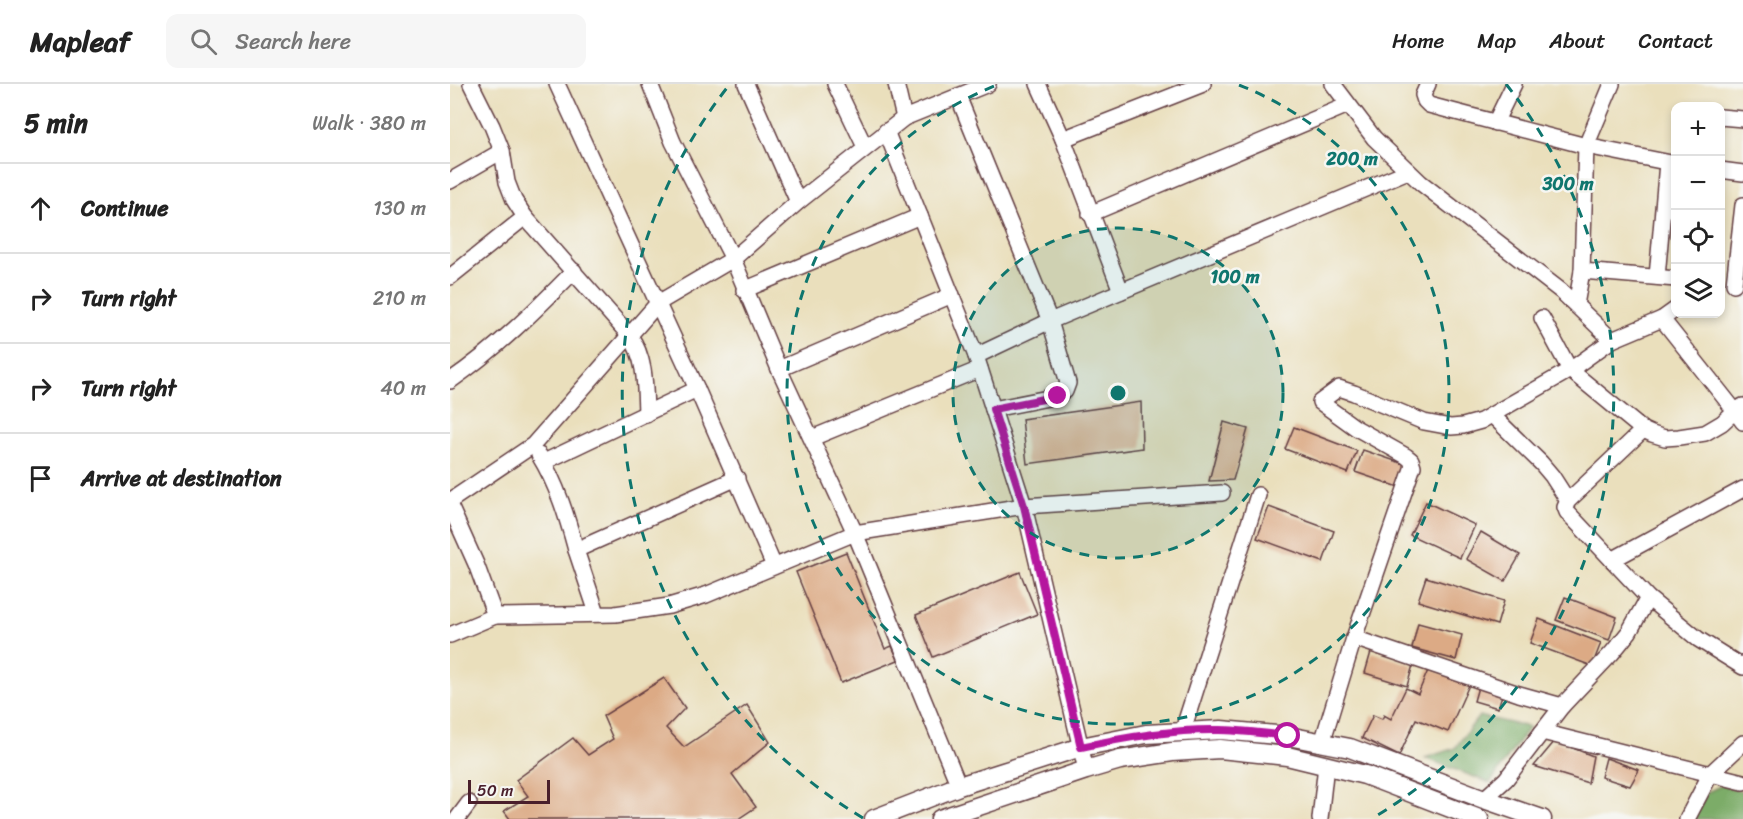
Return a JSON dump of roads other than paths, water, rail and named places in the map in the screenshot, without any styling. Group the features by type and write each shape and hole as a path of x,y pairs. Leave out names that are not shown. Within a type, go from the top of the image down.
{"main road":[{"path":"874,819 959,786 1081,747 1146,734 1183,730 1221,730 1288,736 1350,748 1542,819"},
{"path":"940,819 1086,770 1144,755 1220,750 1287,756 1365,775 1479,819"}],"street":[{"path":"471,84 502,151 507,182 514,200 525,217 639,348 643,368 646,414"},
{"path":"557,84 698,389 774,566"},
{"path":"650,84 673,142 733,259 744,290 779,369 855,533 959,786"},
{"path":"747,84 798,202"},
{"path":"835,84 865,147"},
{"path":"896,84 904,118"},
{"path":"450,501 533,445 658,303 733,259 798,202 904,118 988,84"},
{"path":"1038,84 1063,139 1121,291"},
{"path":"1063,139 1203,84"},
{"path":"1333,84 1374,138 1408,171 1433,193 1561,291 1612,340"},
{"path":"1428,84 1423,95 1429,105 1586,146 1671,163 1657,278"},
{"path":"1495,123 1514,84"},
{"path":"1576,305 1582,271 1586,146 1612,84"},
{"path":"958,96 1050,321 1068,383 1065,391 1058,396 993,409"},
{"path":"1090,214 1348,105"},
{"path":"1725,117 1743,119"},
{"path":"886,131 978,363 1024,506 1086,770"},
{"path":"450,181 502,151"},
{"path":"812,438 978,363 1050,321 1408,171"},
{"path":"1725,171 1743,173"},
{"path":"1733,284 1743,205"},
{"path":"744,290 920,216"},
{"path":"450,277 525,217"},
{"path":"450,381 478,362 526,320 574,271"},
{"path":"1582,271 1671,279"},
{"path":"779,369 952,295"},
{"path":"1322,743 1354,638 1413,466 1411,460 1406,456 1356,428 1320,402 1339,388 1434,425 1463,426 1481,421 1570,370 1612,340 1662,319 1671,313"},
{"path":"1542,318 1570,370 1643,430 1665,438 1705,432 1740,413 1662,319"},
{"path":"543,462 698,389"},
{"path":"1492,415 1541,463 1568,501"},
{"path":"1643,430 1568,501 1565,507 1567,512 1648,598 1698,639 1743,667"},
{"path":"533,445 543,462 567,519 597,613"},
{"path":"576,550 737,477"},
{"path":"1612,560 1743,489"},
{"path":"450,490 466,491"},
{"path":"450,635 495,616 615,614 669,606 706,595 855,533 1024,506 1222,493"},
{"path":"1183,730 1258,495"},
{"path":"450,506 476,564 495,616"},
{"path":"1484,799 1506,779 1562,706 1629,632 1648,598"},
{"path":"1354,638 1519,694 1562,706"},
{"path":"1542,732 1743,782"},
{"path":"1687,819 1711,773 1743,744"},
{"path":"1320,819 1326,765"},
{"path":"457,819 469,803"}]}
